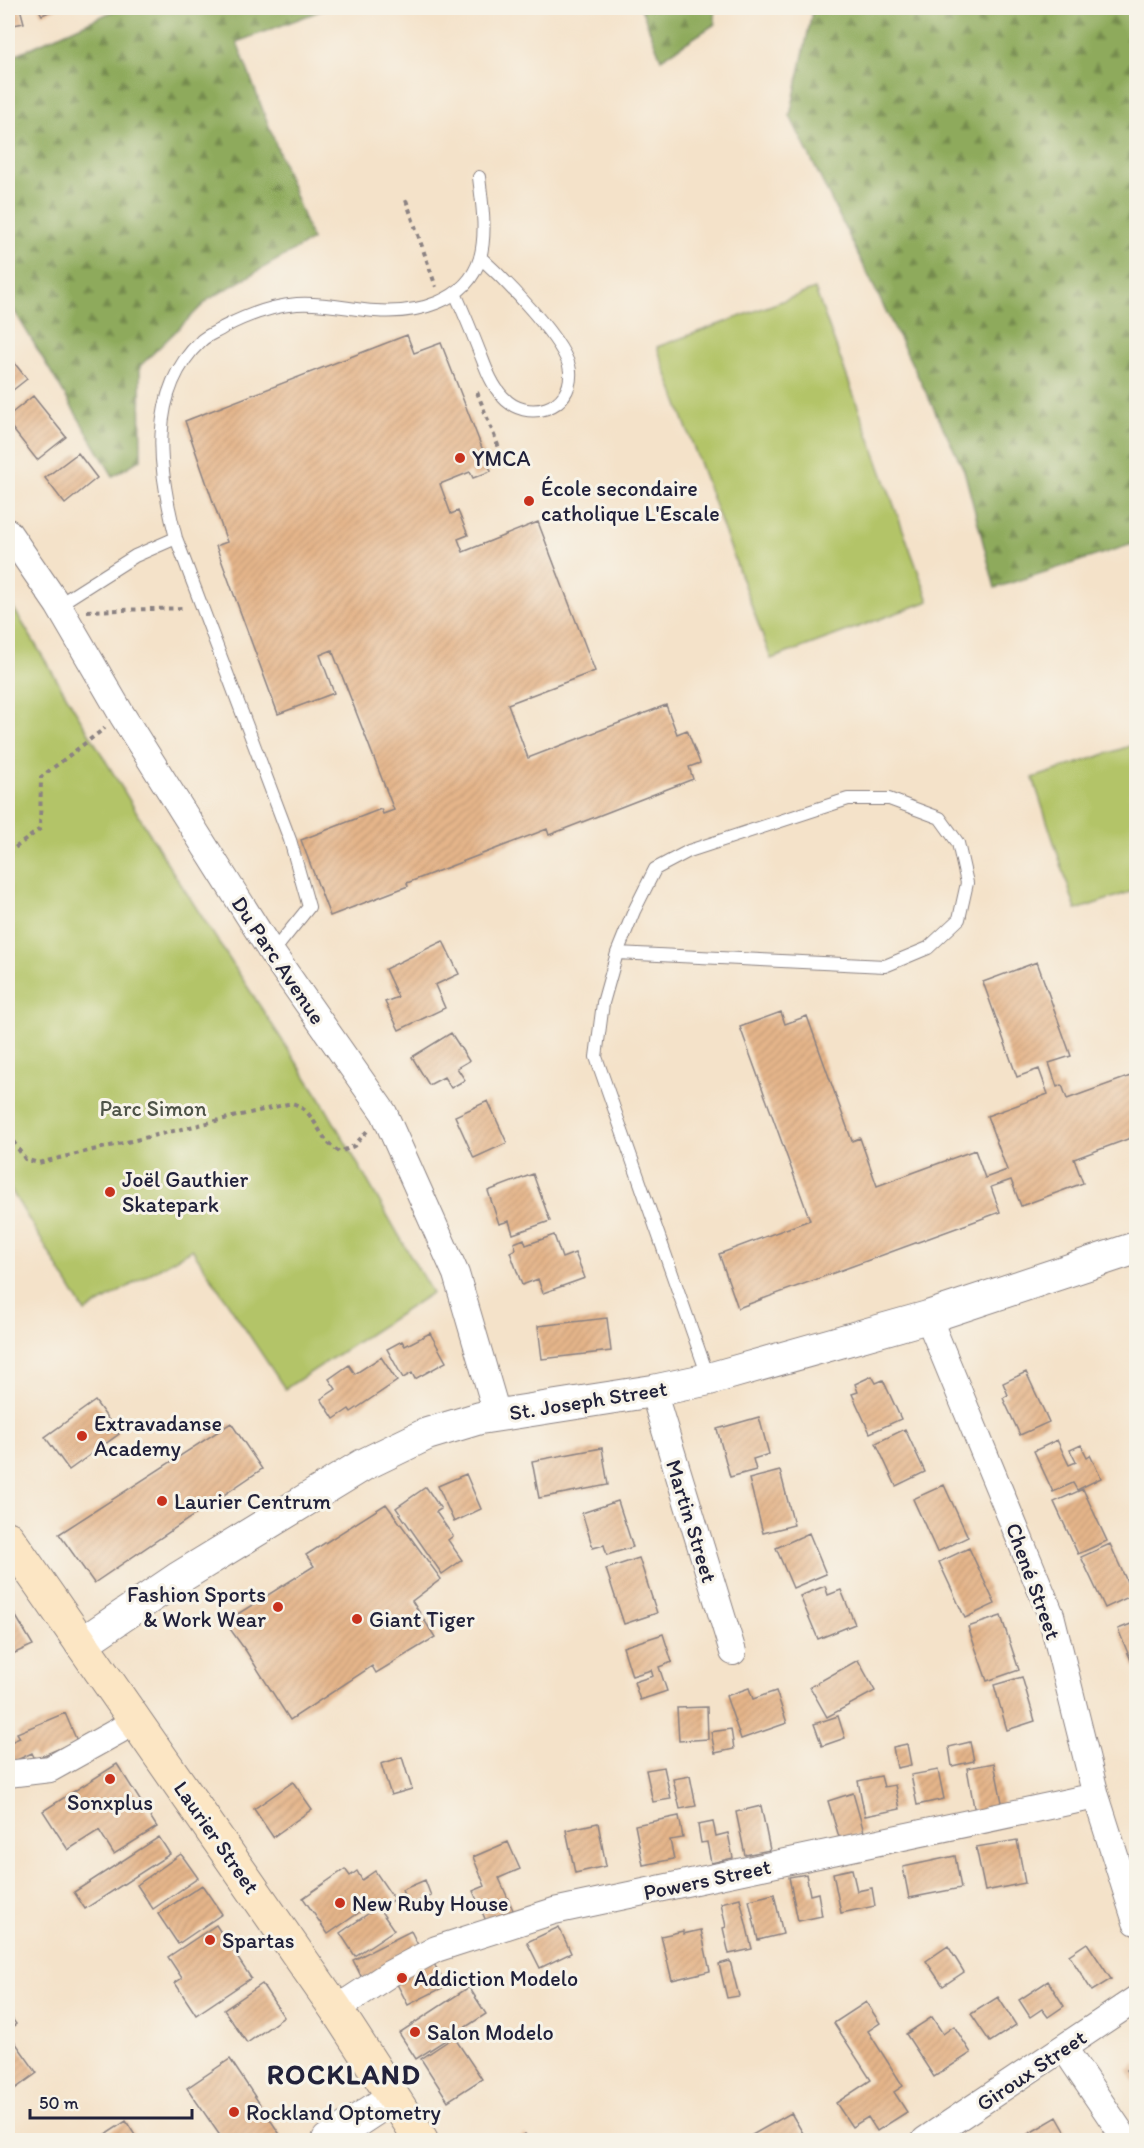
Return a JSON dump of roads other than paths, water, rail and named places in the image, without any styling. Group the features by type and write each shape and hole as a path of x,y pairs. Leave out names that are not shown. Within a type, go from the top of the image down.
{"main road":[{"name":"Laurier Street","path":"11,1549 136,1721 336,2009 421,2140"}],"street":[{"name":"Du Parc Avenue","path":"8,532 69,608 122,715 272,952 384,1113 456,1274 497,1414"},
{"name":"St. Joseph Street","path":"81,1644 177,1579 363,1465 427,1434 451,1425 497,1414 709,1379 928,1317 1137,1248"},
{"name":"Chené Street","path":"928,1317 1051,1615 1096,1796 1137,1922"},
{"name":"Martin Street","path":"653,1390 733,1652"},
{"path":"8,1774 50,1769 136,1721"},
{"name":"Powers Street","path":"336,2009 391,1973 436,1949 554,1911 1096,1796"},
{"name":"Giroux Street","path":"925,2140 1137,2000"},
{"path":"1064,2048 1126,2140"},
{"path":"328,2140 392,2098"}],"lane":[{"path":"272,952 309,907 290,840 176,538 167,504 161,456 162,412 176,372 202,340 247,315 297,304 375,311 406,311 432,306 455,293 473,275 480,257 484,218 479,177"},
{"path":"455,293 493,384 505,399 520,408 539,411 555,406 566,391 570,370 561,351 522,297 480,257"},
{"path":"69,608 135,556 176,538"},
{"path":"617,953 885,966 928,948 959,919 967,883 958,843 940,819 889,799 848,799 689,851 655,869 634,911 617,953 603,1003 596,1057 709,1379"}],"place":[{"name":"YMCA","path":"460,458"},
{"name":"École secondaire catholique L'Escale","path":"529,501"},
{"name":"Joël Gauthier Skatepark","path":"110,1192"},
{"name":"Extravadanse Academy","path":"82,1436"},
{"name":"Laurier Centrum","path":"162,1501"},
{"name":"Fashion Sports & Work Wear","path":"278,1607"},
{"name":"Giant Tiger","path":"357,1619"},
{"name":"Sonxplus","path":"110,1779"},
{"name":"New Ruby House","path":"340,1903"},
{"name":"Spartas","path":"210,1940"},
{"name":"Addiction Modelo","path":"402,1978"},
{"name":"Salon Modelo","path":"415,2032"},
{"name":"Rockland Optometry","path":"234,2112"}],"district":[{"name":"ROCKLAND","path":"344,2074"}],"park label":[{"name":"Parc Simon","path":"153,1108"}]}
